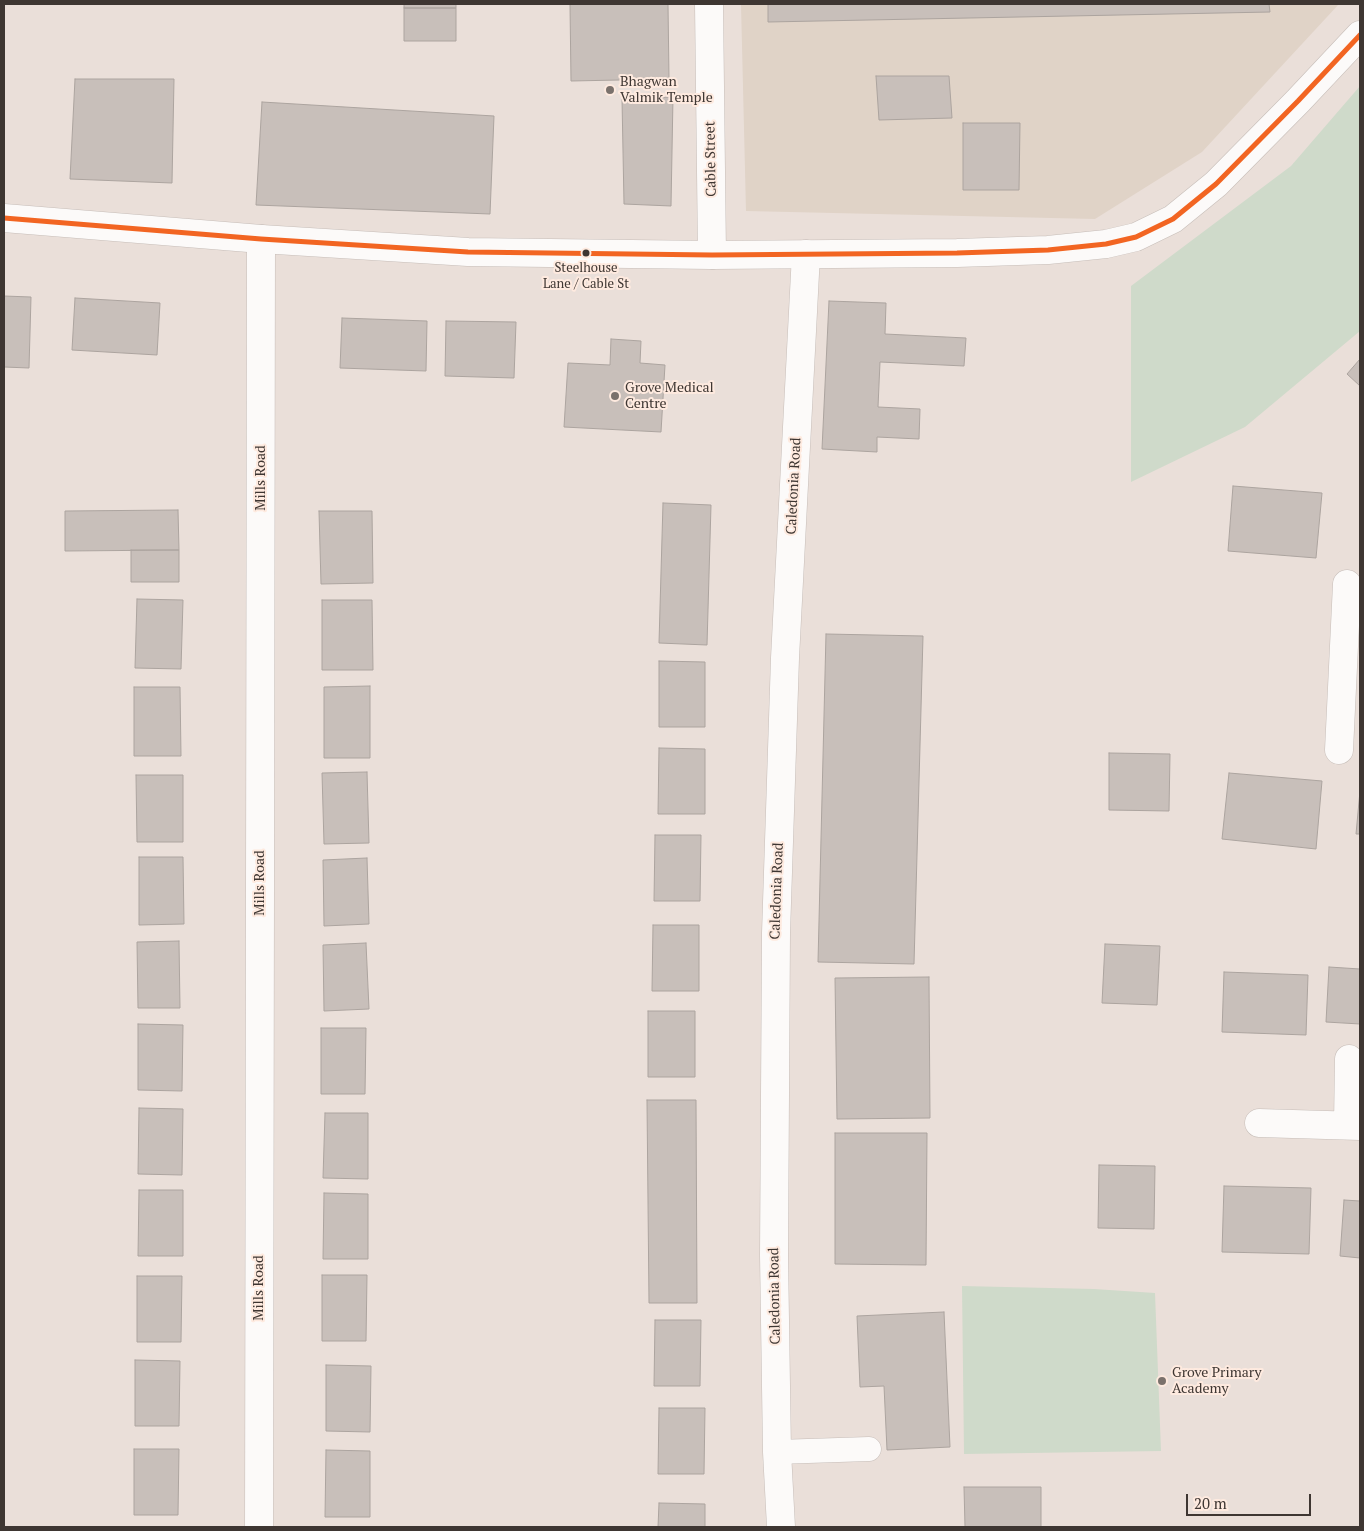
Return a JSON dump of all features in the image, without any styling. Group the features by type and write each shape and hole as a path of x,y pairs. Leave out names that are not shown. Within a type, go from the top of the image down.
{"street":[{"name":"Cable Street","path":"709,4 712,254"},
{"path":"4,218 261,239 468,252 712,254 957,253 1048,250 1106,244 1136,237 1173,219 1216,184 1360,35"},
{"name":"Mills Road","path":"259,1527 261,239"},
{"name":"Caledonia Road","path":"780,1527 774,1255 776,933 785,658 806,254"},
{"path":"1339,750 1352,664 1347,584"},
{"path":"1259,1123 1354,1126 1349,1059"}],"lane":[{"path":"777,1452 869,1449"}],"shaded area":[{"path":"741,4 1339,4 1202,152 1095,219 746,211"}],"green space":[{"path":"1360,86 1360,331 1245,427 1131,482 1131,286 1291,166"},
{"path":"962,1286 1094,1289 1155,1293 1161,1451 964,1454"}],"building":[{"path":"404,4 456,4 456,8 404,8"},
{"path":"570,4 668,4 669,79 571,81"},
{"path":"768,4 1269,4 1270,12 768,22"},
{"path":"404,8 456,8 456,41 404,41"},
{"path":"876,76 949,76 952,118 879,120"},
{"path":"75,79 174,79 172,183 70,179"},
{"path":"673,97 671,206 624,204 622,99"},
{"path":"262,102 494,116 490,214 256,205"},
{"path":"963,123 1020,123 1019,190 963,190"},
{"path":"4,296 31,297 29,368 4,367"},
{"path":"75,298 160,303 157,355 72,350"},
{"path":"829,301 886,303 885,334 966,338 964,366 880,362 878,407 920,409 919,439 877,437 877,452 822,449"},
{"path":"342,318 427,321 426,371 340,368"},
{"path":"446,321 516,322 514,378 445,376"},
{"name":"Grove Medical Centre","path":"611,339 641,341 640,363 665,365 661,432 564,427 568,363 610,365"},
{"path":"1360,359 1360,386 1347,374"},
{"path":"1233,486 1322,493 1316,558 1228,551"},
{"path":"663,503 711,505 707,645 659,643"},
{"path":"178,510 179,550 65,551 65,511"},
{"path":"319,511 372,511 373,583 321,584"},
{"path":"131,550 179,550 179,582 131,582"},
{"path":"137,599 183,600 181,669 135,668"},
{"path":"322,600 372,600 373,670 322,670"},
{"path":"826,634 923,636 914,964 818,962"},
{"path":"659,661 705,662 705,727 659,727"},
{"path":"370,686 370,758 324,758 324,687"},
{"path":"134,687 180,687 181,756 134,756"},
{"path":"659,748 705,749 705,814 658,814"},
{"path":"1109,753 1170,754 1169,811 1109,810"},
{"path":"367,772 369,843 324,844 322,773"},
{"path":"1229,773 1322,781 1316,849 1222,839"},
{"path":"136,775 183,775 183,842 137,842"},
{"path":"1360,791 1360,834 1356,834"},
{"path":"655,835 701,835 700,901 654,901"},
{"path":"139,857 183,857 184,924 139,925"},
{"path":"367,858 369,924 324,926 323,860"},
{"path":"653,925 699,925 699,991 652,991"},
{"path":"179,941 180,1008 138,1008 137,942"},
{"path":"366,943 369,1009 324,1011 323,945"},
{"path":"1105,944 1160,946 1157,1005 1102,1003"},
{"path":"1329,967 1360,969 1360,1024 1326,1022"},
{"path":"1224,972 1308,975 1306,1035 1222,1032"},
{"path":"929,977 930,1118 837,1119 835,978"},
{"path":"648,1011 695,1011 695,1077 648,1077"},
{"path":"138,1024 183,1025 182,1091 138,1090"},
{"path":"321,1028 366,1028 365,1094 321,1094"},
{"path":"647,1100 696,1100 697,1303 649,1303"},
{"path":"139,1108 183,1109 182,1175 138,1174"},
{"path":"325,1113 368,1113 368,1179 323,1178"},
{"path":"835,1133 927,1133 926,1265 835,1264"},
{"path":"1099,1165 1155,1166 1154,1229 1098,1228"},
{"path":"1224,1186 1311,1188 1309,1254 1222,1252"},
{"path":"139,1190 183,1190 183,1256 138,1256"},
{"path":"324,1193 368,1194 368,1259 323,1259"},
{"path":"1344,1200 1360,1201 1360,1258 1340,1256"},
{"path":"322,1275 367,1275 366,1341 322,1341"},
{"path":"137,1276 182,1276 181,1342 137,1342"},
{"path":"944,1312 950,1447 887,1450 884,1386 860,1387 857,1316"},
{"path":"655,1320 701,1320 700,1386 654,1386"},
{"path":"135,1360 180,1361 179,1426 135,1426"},
{"path":"326,1365 371,1366 370,1432 326,1431"},
{"path":"659,1408 705,1408 704,1474 658,1474"},
{"path":"134,1449 179,1449 178,1515 134,1515"},
{"path":"326,1450 370,1451 370,1517 325,1517"},
{"path":"964,1487 1041,1487 1041,1527 965,1527"},
{"path":"659,1503 705,1504 705,1527 658,1527"}],"transit line":[{"path":"4,218 261,239 468,252 712,255 957,253 1048,250 1106,244 1136,237 1173,219 1216,184 1360,35"}],"place":[{"name":"Bhagwan Valmik Temple","path":"610,90"},
{"name":"Steelhouse Lane / Cable St","path":"586,253"},
{"name":"Grove Medical Centre","path":"615,396"},
{"name":"Grove Primary Academy","path":"1162,1381"}]}
